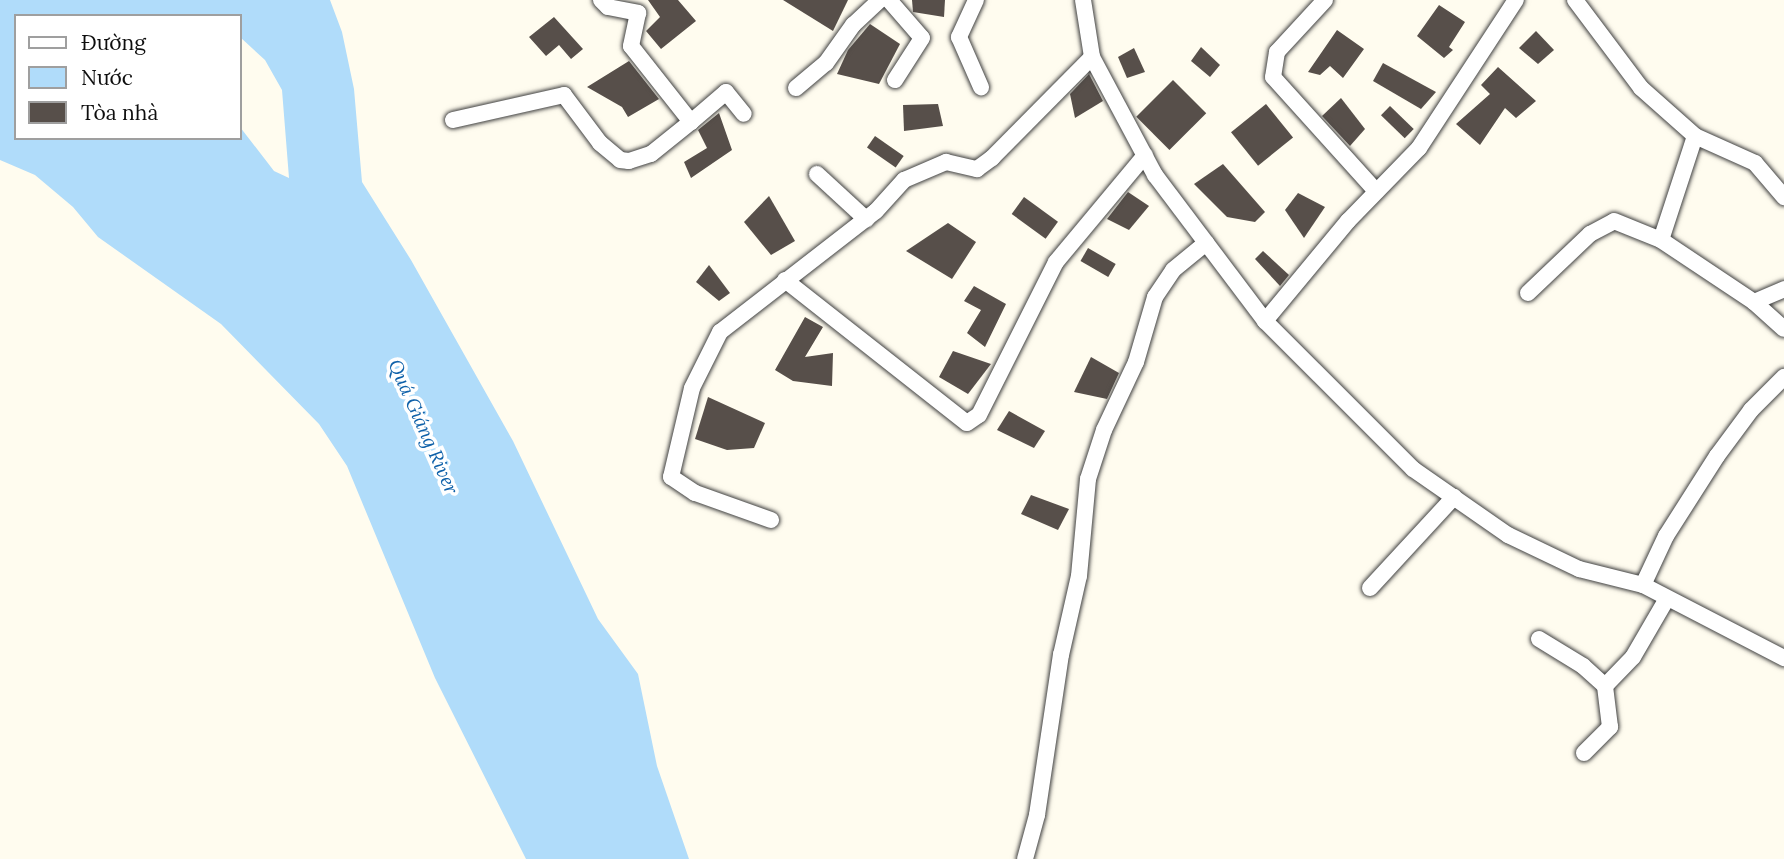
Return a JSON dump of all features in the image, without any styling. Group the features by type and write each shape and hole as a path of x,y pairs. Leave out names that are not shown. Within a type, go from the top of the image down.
{"street":[{"path":"601,0 608,7 638,13 631,46 691,122"},
{"path":"796,88 826,63 853,25 880,0"},
{"path":"889,0 922,38 917,52 895,80"},
{"path":"976,0 959,37 981,87"},
{"path":"1083,0 1092,57 1144,155 1265,321 1413,469 1508,536 1578,569 1643,585 1666,600 1784,658"},
{"path":"1325,0 1277,52 1273,77 1376,191"},
{"path":"1265,321 1376,191 1419,148 1516,0"},
{"path":"1575,0 1620,64 1695,136 1744,157 1781,187"},
{"path":"771,520 695,492 671,477 692,387 720,332 866,219 904,180 946,162 977,169 1092,57"},
{"path":"453,120 564,95 600,143 620,160 629,161 651,154 726,92 744,114"},
{"path":"1661,240 1695,136"},
{"path":"785,280 967,423 979,415 1056,262 1144,155"},
{"path":"817,174 866,219"},
{"path":"1528,293 1605,223 1621,222 1661,240 1754,302 1784,329"},
{"path":"1025,859 1037,816 1061,654 1079,576 1088,480 1104,430 1136,362 1155,298 1173,270 1206,243"},
{"path":"1754,302 1784,289"},
{"path":"1643,585 1665,536 1717,456 1784,377"},
{"path":"1370,588 1454,497"},
{"path":"1605,687 1633,657 1666,600"},
{"path":"1539,639 1562,650 1605,687 1610,727 1584,753"}],"water":[{"name":"Quá Giáng River","path":"0,0 330,0 342,32 354,89 362,182 411,260 513,441 598,619 638,674 657,766 689,859 526,859 435,678 347,466 319,424 221,324 98,237 73,207 35,175 0,160"}],"building":[{"path":"648,0 678,0 696,21 661,49 646,31 660,17"},
{"path":"783,0 848,0 833,31"},
{"path":"912,0 945,0 944,17 913,12"},
{"path":"1439,5 1465,22 1449,47 1453,50 1444,58 1417,36"},
{"path":"554,17 583,49 571,59 559,45 546,56 529,37"},
{"path":"870,24 900,44 879,84 837,74 848,50"},
{"path":"1337,30 1364,49 1343,78 1330,66 1320,75 1308,72"},
{"path":"1536,31 1554,50 1538,64 1519,48"},
{"path":"1201,47 1220,65 1210,77 1191,61"},
{"path":"1134,48 1145,72 1127,78 1118,57"},
{"path":"629,61 659,99 628,117 622,107 587,87"},
{"path":"1383,63 1436,92 1421,109 1373,81"},
{"path":"1498,67 1536,101 1516,118 1505,108 1480,145 1456,124 1490,94 1481,85"},
{"path":"1089,74 1103,101 1075,118 1070,94"},
{"path":"1173,80 1206,113 1169,150 1136,117"},
{"path":"1341,98 1365,129 1350,146 1322,116"},
{"path":"938,104 943,126 904,131 903,105"},
{"path":"1266,104 1293,137 1258,166 1231,132"},
{"path":"1390,106 1414,129 1405,138 1381,115"},
{"path":"719,113 732,150 691,178 684,162 707,148 698,130"},
{"path":"875,136 904,156 896,168 867,147"},
{"path":"1223,164 1265,212 1255,222 1227,217 1194,184"},
{"path":"1128,192 1149,206 1129,230 1107,219"},
{"path":"1298,193 1325,207 1304,238 1285,210"},
{"path":"769,196 795,241 771,255 744,222"},
{"path":"1024,197 1058,222 1046,239 1012,214"},
{"path":"948,223 976,242 952,279 906,251"},
{"path":"1088,248 1116,264 1108,277 1080,261"},
{"path":"1263,251 1289,275 1280,286 1255,259"},
{"path":"709,265 730,293 719,301 696,282"},
{"path":"974,286 1006,304 985,347 967,333 981,310 964,301"},
{"path":"805,317 823,327 805,357 833,353 832,386 793,381 775,370"},
{"path":"953,351 991,364 968,394 939,377"},
{"path":"1091,357 1119,373 1107,399 1074,392"},
{"path":"708,397 765,423 754,448 727,450 695,439"},
{"path":"1009,411 1045,431 1034,448 997,430"},
{"path":"1031,495 1069,509 1058,530 1021,514"}]}
